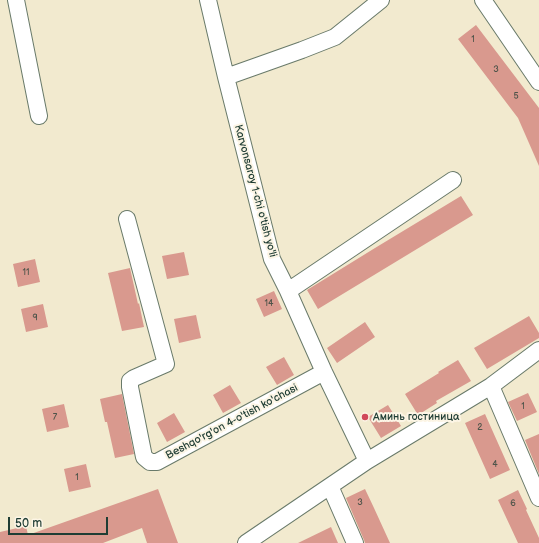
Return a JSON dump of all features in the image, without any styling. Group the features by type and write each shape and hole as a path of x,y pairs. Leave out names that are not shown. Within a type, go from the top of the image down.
{"street":[{"path":"16,0 39,116"},
{"name":"Karvonsaroy 1-chi o'tish yo'li","path":"208,0 272,258 324,372 367,461"},
{"path":"226,77 335,37 381,0"},
{"path":"483,0 539,82"},
{"path":"288,291 453,180"},
{"name":"Beshqo'rg'on 4-o'tish ko'chasi","path":"127,218 166,364 130,381 144,457 150,462 157,462 324,372"},
{"path":"246,543 367,461 491,386 539,350"},
{"path":"491,386 539,498"},
{"path":"330,486 355,543"}],"building":[{"path":"476,25 539,108 539,166 518,118 458,39"},
{"path":"461,196 473,215 318,309 307,290"},
{"path":"184,252 189,275 167,279 162,256"},
{"path":"35,259 40,282 18,287 13,264"},
{"path":"130,268 144,327 122,331 108,273"},
{"path":"274,291 282,309 264,317 256,299"},
{"path":"43,304 48,327 26,332 21,309"},
{"path":"196,315 201,338 179,343 174,319"},
{"path":"529,316 539,333 539,338 487,369 474,348"},
{"path":"365,322 375,337 337,363 327,348"},
{"path":"284,357 294,375 277,385 266,367"},
{"path":"458,360 471,381 436,401 437,403 418,415 405,394"},
{"path":"230,385 241,403 223,413 213,395"},
{"path":"528,393 537,412 517,421 508,402"},
{"path":"122,394 134,454 115,458 100,399"},
{"path":"64,404 69,427 47,432 42,409"},
{"path":"388,405 401,426 381,438 368,417"},
{"path":"174,413 185,432 167,442 157,423"},
{"path":"485,414 510,470 490,479 465,423"},
{"path":"539,434 539,474 525,440"},
{"path":"86,464 91,487 69,492 64,469"},
{"path":"158,489 178,543 147,543 142,528 103,543 0,543 0,532 26,526 28,535"},
{"path":"365,489 390,543 365,543 346,498"},
{"path":"518,490 539,538 539,543 518,543 498,500"},
{"path":"331,527 338,543 298,543"}],"place":[{"name":"Аминь гостиница","path":"365,417"}]}
